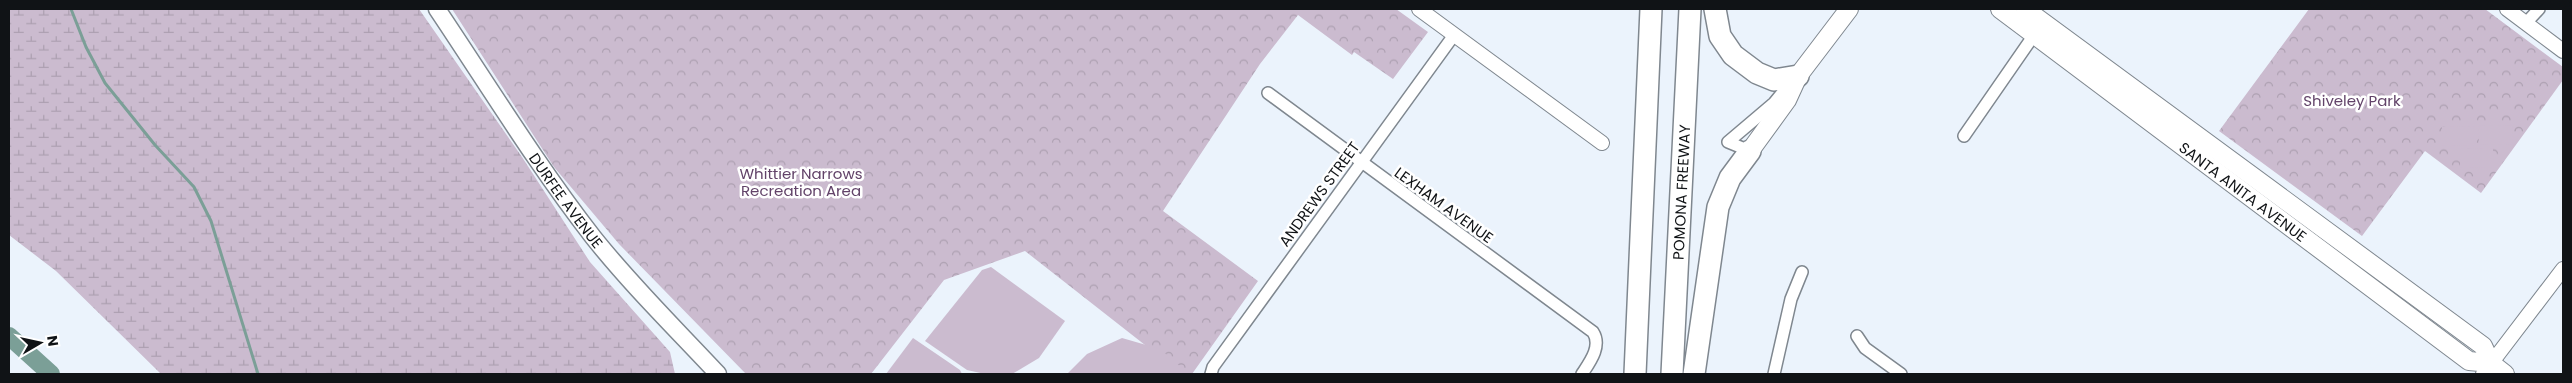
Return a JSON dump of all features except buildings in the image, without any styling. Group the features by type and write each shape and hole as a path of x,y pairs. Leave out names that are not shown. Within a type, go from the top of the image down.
{"highway":[{"path":"1641,9 1643,167"},
{"path":"1635,374 1651,9"},
{"name":"POMONA FREEWAY","path":"1672,374 1690,9"},
{"path":"1715,9 1720,36 1733,55 1756,73 1774,80 1798,76"},
{"path":"1694,374 1718,207 1730,178 1750,151"}],"main road":[{"name":"DURFEE AVENUE","path":"438,9 588,230 621,271 718,374"},
{"path":"1750,151 1787,100 1798,76 1849,9"},
{"name":"SANTA ANITA AVENUE","path":"2000,9 2034,35 2161,119 2483,346 2487,369 2506,374"},
{"name":"SANTA ANITA AVENUE","path":"2025,9 2161,119"}],"street":[{"path":"1419,9 1602,143"},
{"path":"2506,9 2563,51"},
{"path":"2526,23 2539,9"},
{"name":"ANDREWS STREET","path":"1211,374 1213,367 1454,35"},
{"path":"1964,136 2034,35"},
{"path":"1750,151 1728,142 1774,103 1798,76"},
{"name":"LEXHAM AVENUE","path":"1268,93 1593,332 1596,344 1594,354 1582,374"},
{"path":"2487,369 2563,269"},
{"path":"1774,374 1791,299 1802,272"},
{"path":"1857,336 1865,348 1901,374"}],"green space":[{"path":"9,9 419,9 522,157 590,262 670,352 675,374 161,374 56,271 9,235"},
{"name":"Whittier Narrows Recreation Area","path":"452,9 1396,9 1428,32 1393,79 1354,52 1352,55 1298,15 1260,64 1163,211 1258,281 1192,374 1182,374 1025,251 944,280 871,374 746,374 619,244 554,167"},
{"name":"Shiveley Park","path":"2309,9 2485,9 2563,67 2563,80 2481,193 2425,151 2362,236 2219,131"},
{"path":"2512,125 2513,144 2479,145 2478,126"},
{"path":"2475,126 2475,145 2442,146 2442,127"},
{"path":"2493,148 2493,167 2460,168 2460,149"},
{"path":"991,267 1065,321 1039,358 1012,374 985,374 967,370 925,341 982,270"},
{"path":"913,338 960,370 962,374 886,374"},
{"path":"1122,338 1160,349 1189,374 1067,374 1087,354"}],"waterway":[{"path":"71,9 86,47 105,83 155,145 194,187 211,221 258,374"},
{"path":"9,336 51,374"}]}
